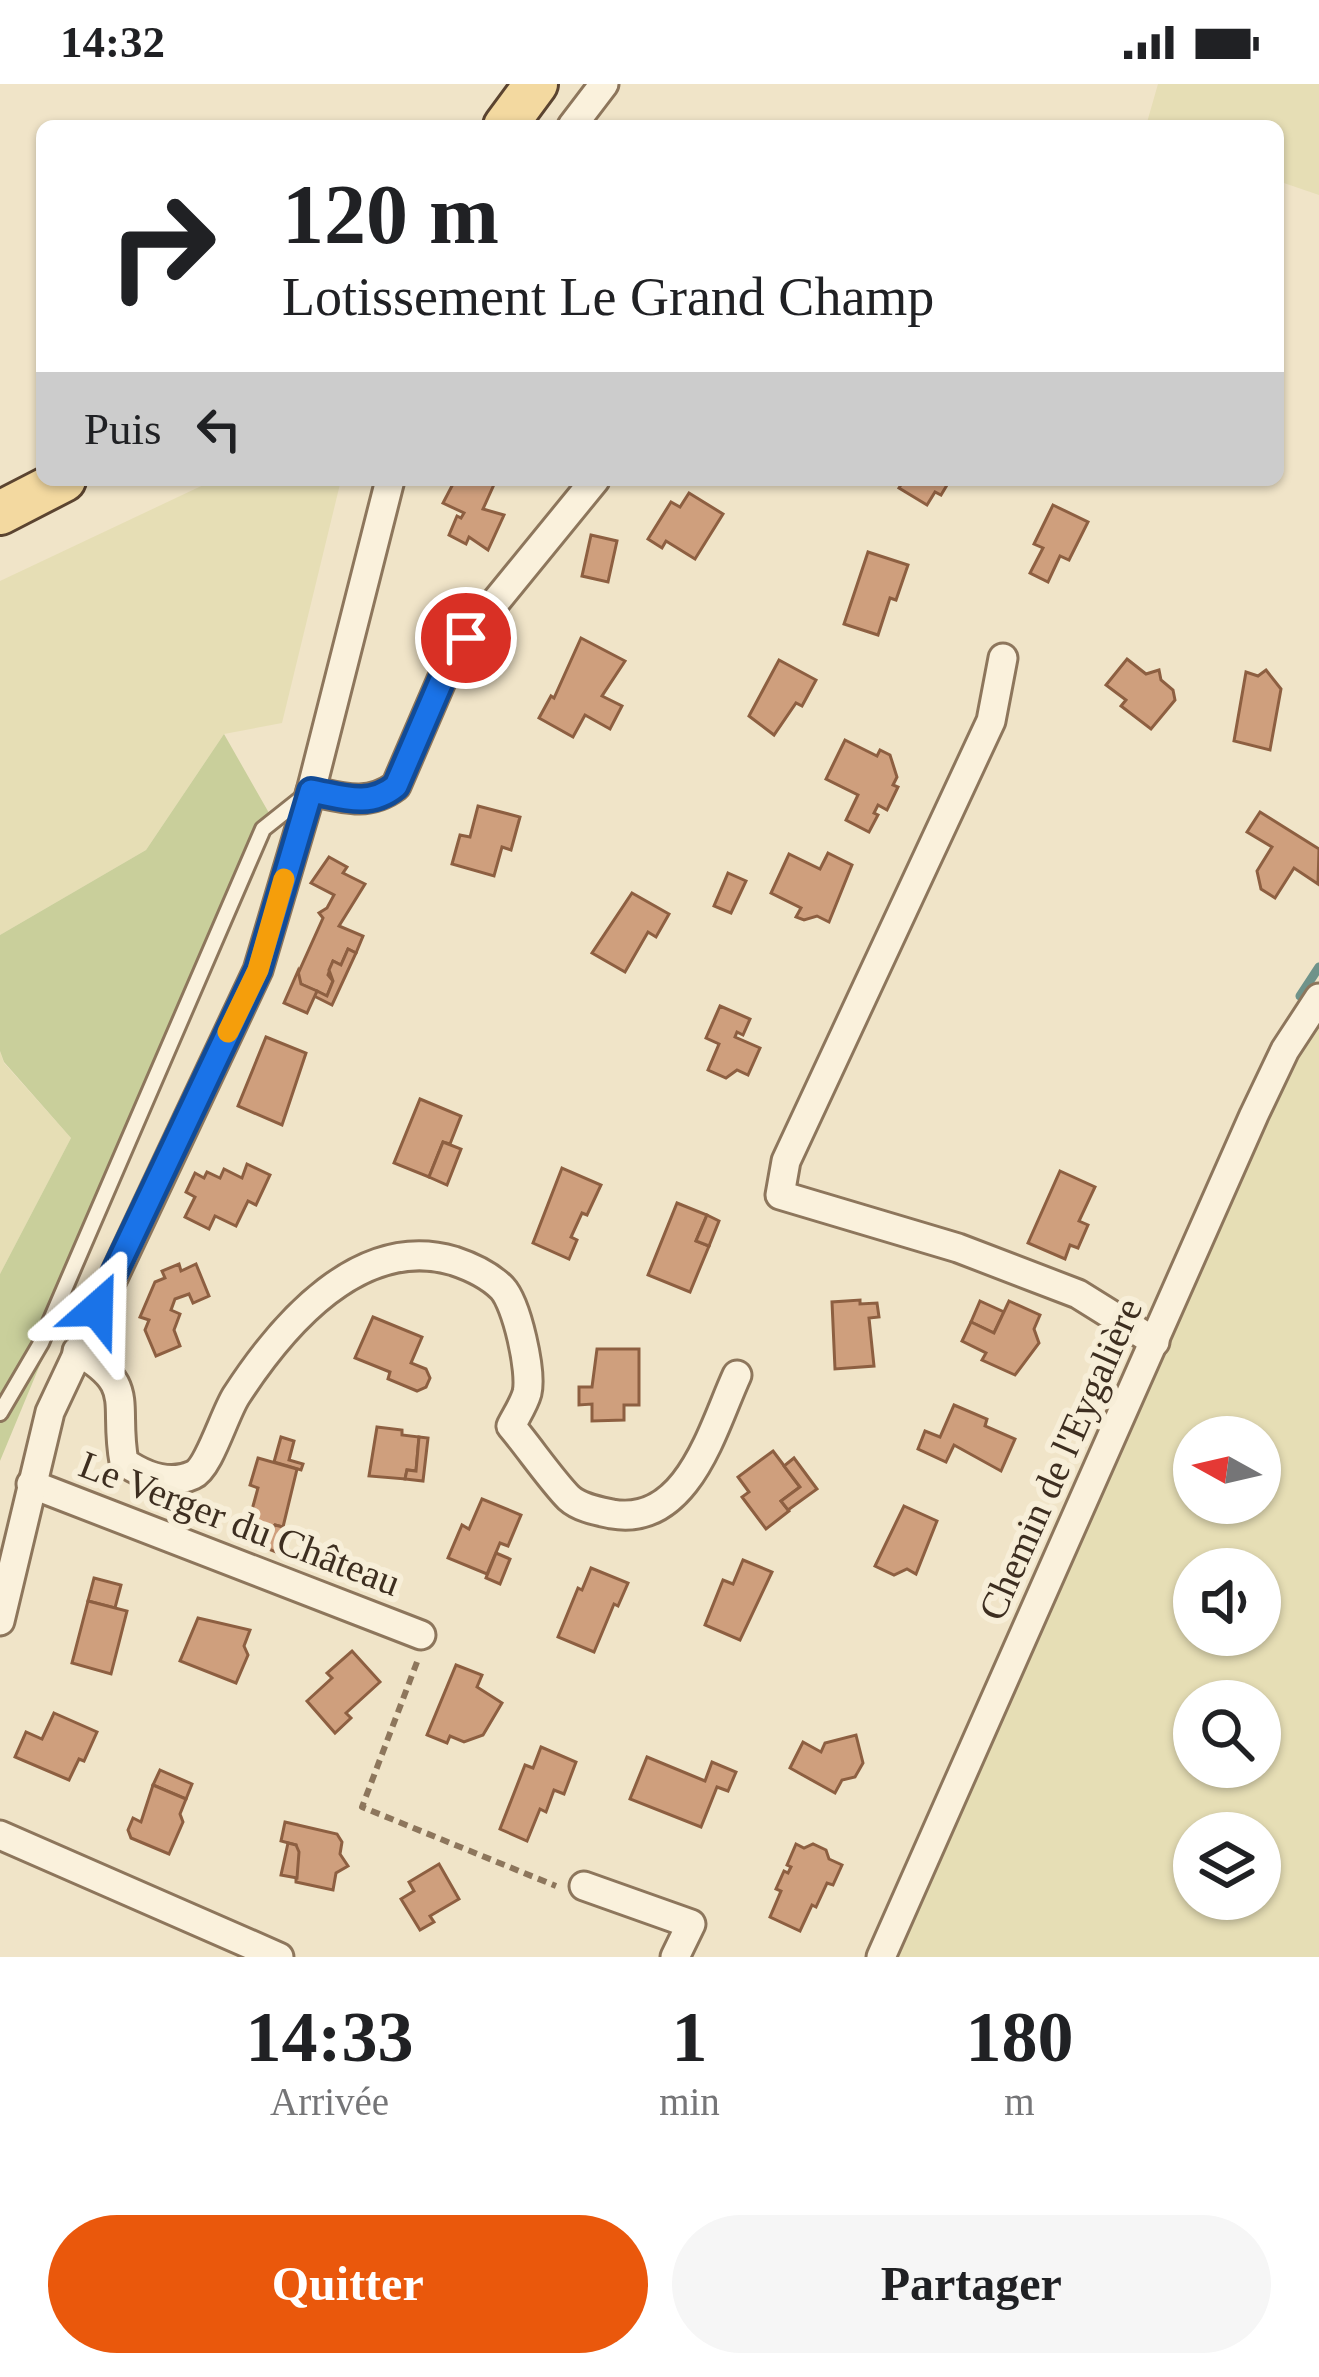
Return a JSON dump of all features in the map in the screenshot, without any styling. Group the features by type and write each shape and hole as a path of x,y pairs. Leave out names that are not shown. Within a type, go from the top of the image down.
{"main road":[{"path":"510,120 536,84"},
{"path":"0,513 52,486"}],"street":[{"path":"577,120 604,84"},
{"path":"0,1621 50,1412 258,970 311,791 388,486"},
{"path":"311,791 360,801 383,796 396,786 443,677 466,638 591,486"},
{"path":"1003,658 991,721 786,1161 780,1195 958,1248 1078,1294 1155,1342"},
{"name":"Chemin de l'Eygalière","path":"881,1957 1254,1114 1319,998"},
{"path":"77,1352 108,1369 120,1388 118,1428 124,1462 144,1476 195,1474 208,1461 220,1423 239,1392 325,1292 353,1272 409,1256 440,1257 468,1265 494,1280 512,1299 528,1390 511,1426 571,1499 593,1510 622,1515 649,1510 673,1498 689,1477 737,1375"},
{"name":"Le Verger du Château","path":"31,1484 422,1635"},
{"path":"0,1835 279,1957"},
{"path":"584,1886 691,1924 675,1957"}],"lane":[{"path":"0,1413 41,1342 263,830 311,791"}],"path":[{"path":"422,1635 416,1668 362,1807 558,1887 584,1886"}],"shaded area":[{"path":"1158,84 1319,84 1319,195 1284,183 1284,120 1148,120"},
{"path":"201,486 340,486 282,723 224,734 146,850 0,935 0,581"},
{"path":"1319,1016 1319,1957 893,1957 1216,1228"},
{"path":"0,1051 4,1063 71,1138 0,1274"}],"green space":[{"path":"224,734 269,813 0,1461 0,1274 71,1138 4,1062 0,1051 0,935 146,850"}],"building":[{"path":"452,486 493,486 483,509 504,515 488,550 469,537 466,544 449,535 457,516 464,513 443,503"},
{"path":"946,486 941,495 935,492 927,505 899,488"},
{"path":"689,493 723,514 695,559 666,541 662,548 648,539 671,502 680,507"},
{"path":"1053,505 1088,522 1069,560 1060,556 1048,582 1030,573 1043,548 1034,544"},
{"path":"591,535 617,541 608,582 582,576"},
{"path":"868,552 908,565 878,635 844,624"},
{"path":"581,638 625,661 602,696 622,706 610,729 585,715 573,737 539,718 554,698"},
{"path":"1127,659 1146,674 1159,670 1161,680 1173,690 1175,700 1151,729 1121,706 1126,700 1106,685"},
{"path":"779,660 816,680 802,706 796,703 774,735 749,716"},
{"path":"1266,670 1281,689 1270,750 1234,741 1246,672 1258,676"},
{"path":"845,740 877,756 880,750 890,755 897,777 893,785 898,787 887,810 878,805 869,832 846,820 858,795 826,779"},
{"path":"478,806 520,817 511,850 502,847 494,876 452,864 460,835 470,837"},
{"path":"1260,812 1319,849 1318,884 1294,868 1275,898 1261,889 1257,871 1272,847 1247,832"},
{"path":"828,853 852,865 829,922 817,916 796,917 801,908 771,893 789,854 820,869"},
{"path":"329,857 347,867 343,873 365,884 339,926 363,936 356,953 348,949 341,965 333,961 327,996 301,984 297,976 323,918 319,913 334,895 311,883"},
{"path":"728,873 746,881 731,913 714,906"},
{"path":"632,893 669,914 656,937 648,932 625,972 592,953"},
{"path":"348,949 356,953 332,1005 314,996 317,991 327,996 333,961 341,965"},
{"path":"298,971 301,984 317,991 307,1013 284,1003"},
{"path":"720,1006 750,1019 743,1035 737,1032 735,1037 760,1048 748,1075 737,1070 726,1078 708,1070 719,1044 706,1038"},
{"path":"266,1037 306,1053 282,1125 238,1106"},
{"path":"420,1099 461,1116 450,1144 443,1142 429,1177 394,1163"},
{"path":"443,1142 461,1149 447,1185 429,1177"},
{"path":"247,1164 270,1175 256,1205 248,1201 236,1226 215,1216 209,1229 185,1217 195,1197 186,1192 195,1173 220,1178 224,1169 242,1178"},
{"path":"562,1168 601,1185 571,1237 577,1240 569,1259 533,1243"},
{"path":"1060,1171 1095,1187 1079,1221 1088,1225 1078,1248 1070,1245 1065,1259 1028,1243"},
{"path":"677,1203 707,1215 696,1241 709,1246 690,1292 648,1275"},
{"path":"707,1215 719,1221 709,1246 696,1241"},
{"path":"179,1264 181,1271 196,1264 209,1296 193,1303 189,1294 175,1299 171,1310 180,1314 174,1330 180,1346 156,1356 145,1330 149,1320 140,1317 155,1282 165,1278 162,1271"},
{"path":"860,1300 860,1304 877,1303 879,1317 869,1318 874,1366 835,1369 832,1302"},
{"path":"980,1301 1004,1312 994,1333 971,1322"},
{"path":"1009,1301 1040,1315 1034,1329 1039,1343 1015,1375 982,1360 986,1353 962,1341 971,1322 994,1333"},
{"path":"373,1317 422,1337 411,1363 426,1369 430,1378 426,1387 417,1391 388,1379 390,1372 355,1358"},
{"path":"597,1349 639,1349 639,1405 624,1405 624,1420 592,1421 592,1404 579,1405 579,1387 592,1387"},
{"path":"954,1405 987,1419 985,1426 1015,1439 1001,1471 954,1445 946,1462 918,1449 925,1431 940,1437"},
{"path":"377,1427 419,1437 416,1471 407,1470 405,1479 369,1476"},
{"path":"281,1437 294,1441 289,1460 303,1464 301,1470 274,1462"},
{"path":"419,1437 428,1438 423,1481 405,1479 407,1470 416,1471"},
{"path":"773,1451 800,1487 781,1501 789,1511 766,1529 742,1497 749,1492 738,1477"},
{"path":"258,1458 297,1469 283,1527 275,1525 264,1540 240,1532 258,1488 250,1485"},
{"path":"794,1458 817,1489 788,1510 781,1501 800,1487 784,1466"},
{"path":"482,1499 521,1515 508,1546 500,1543 487,1574 448,1558 462,1525 469,1529"},
{"path":"904,1506 937,1521 916,1574 907,1569 894,1575 875,1566"},
{"path":"275,1525 283,1527 276,1552 239,1537 240,1532 264,1540"},
{"path":"496,1553 510,1559 500,1584 486,1578"},
{"path":"743,1560 772,1572 740,1640 705,1625 723,1580 733,1584"},
{"path":"591,1568 628,1583 594,1652 558,1637"},
{"path":"94,1578 121,1585 115,1608 88,1601"},
{"path":"88,1601 127,1611 111,1674 72,1663"},
{"path":"198,1618 250,1630 244,1646 248,1655 236,1683 180,1661"},
{"path":"352,1651 380,1682 346,1713 351,1718 335,1733 307,1701 332,1678 327,1673"},
{"path":"456,1665 482,1675 477,1687 502,1703 483,1735 464,1742 450,1736 447,1743 427,1735"},
{"path":"54,1713 97,1732 69,1780 15,1757 26,1732 42,1739"},
{"path":"856,1735 863,1763 855,1777 842,1780 835,1793 790,1768 803,1742 821,1752 825,1743"},
{"path":"541,1747 576,1762 564,1794 554,1790 527,1841 500,1829 525,1765 533,1768"},
{"path":"647,1757 705,1781 712,1762 736,1772 728,1791 717,1787 701,1827 630,1799"},
{"path":"160,1770 192,1784 186,1799 153,1785"},
{"path":"153,1785 186,1799 180,1814 183,1822 169,1854 131,1838 128,1830 133,1818 141,1822"},
{"path":"285,1822 337,1834 342,1842 340,1854 348,1866 336,1873 333,1890 296,1882 296,1845 281,1841"},
{"path":"288,1843 299,1852 297,1878 281,1875"},
{"path":"796,1844 804,1848 813,1844 842,1865 833,1885 827,1883 816,1907 812,1905 800,1931 770,1917 781,1891 776,1889 791,1867 787,1865"},
{"path":"439,1864 459,1899 430,1916 434,1922 420,1930 401,1899 414,1891 409,1882"}],"waterway":[{"path":"1300,996 1319,967"}],"slow traffic":[{"path":"228,1032 258,970 284,879"}],"route":[{"path":"97,1309 258,970 311,791 360,801 383,796 396,786 443,677 466,638"}]}
